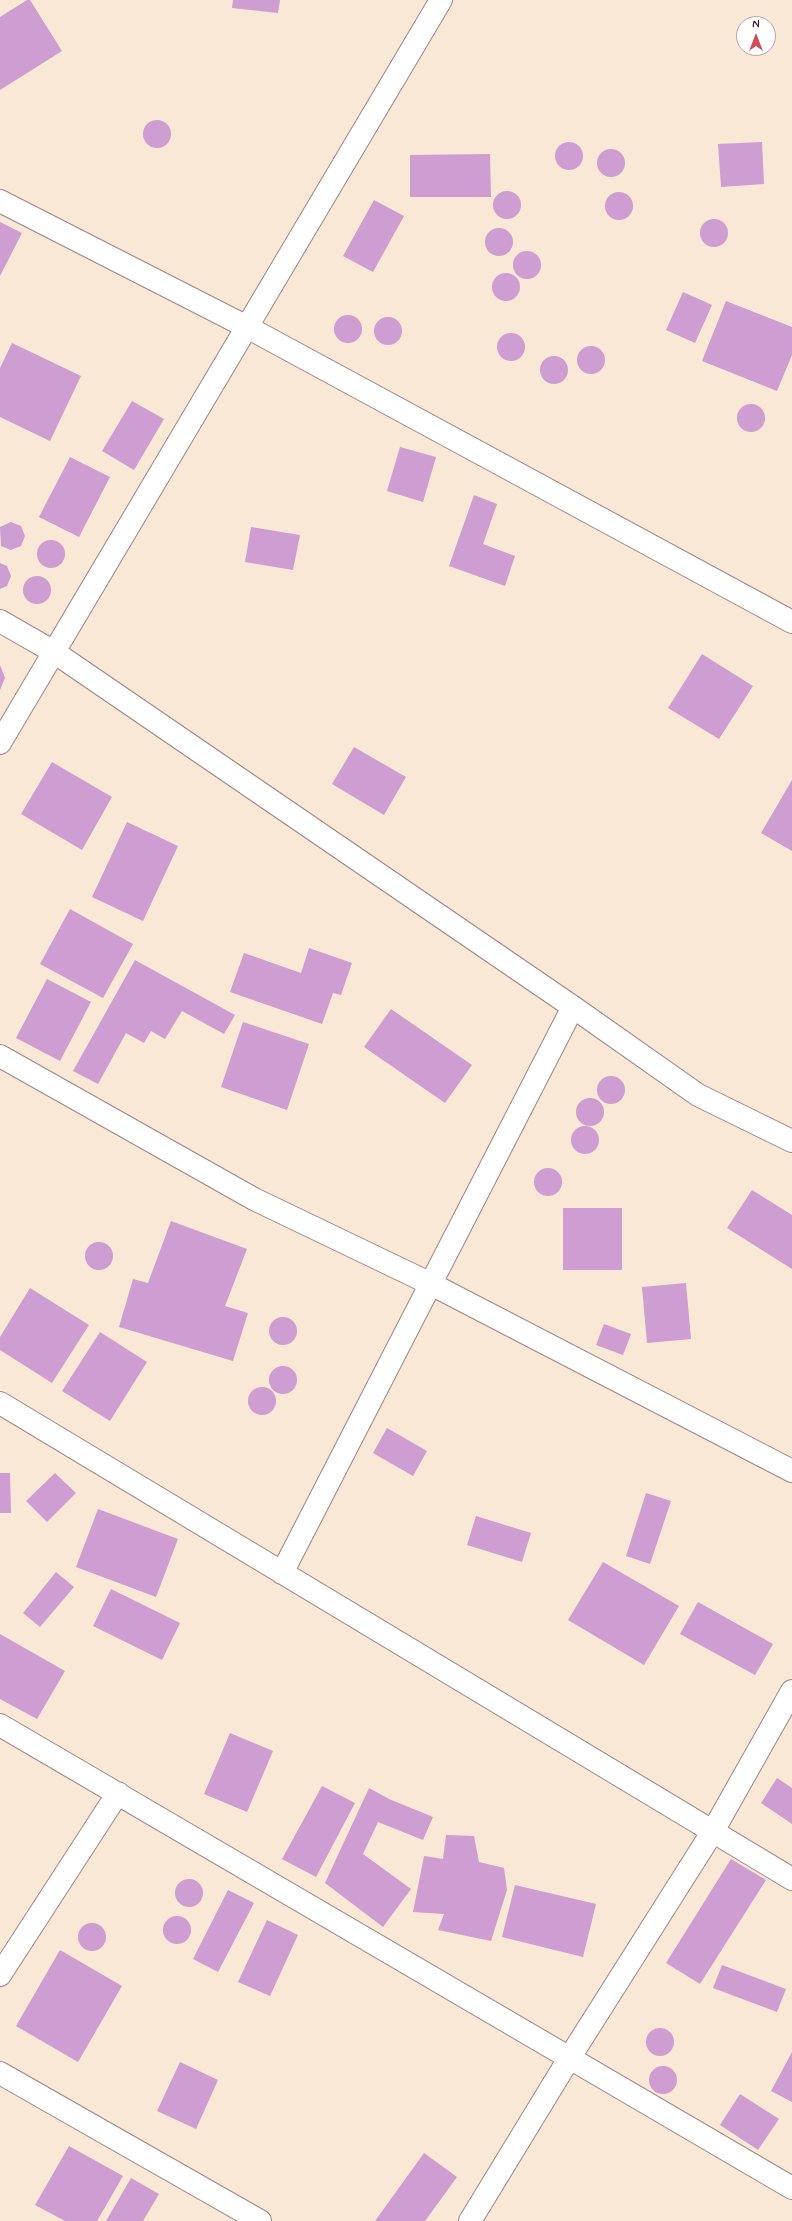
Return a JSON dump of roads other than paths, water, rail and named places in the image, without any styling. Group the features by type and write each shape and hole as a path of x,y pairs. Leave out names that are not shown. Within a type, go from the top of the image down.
{"street":[{"path":"0,743 441,0"},
{"path":"0,201 247,327 792,622"},
{"path":"0,621 54,652 573,1007 698,1095 792,1141"},
{"path":"282,1573 573,1007"},
{"path":"0,1056 254,1199 431,1284 792,1471"},
{"path":"0,1403 792,1879"},
{"path":"470,2221 570,2057 713,1831 792,1691"},
{"path":"0,1725 792,2188"},
{"path":"0,1975 118,1793"},
{"path":"0,2073 260,2221"}]}
